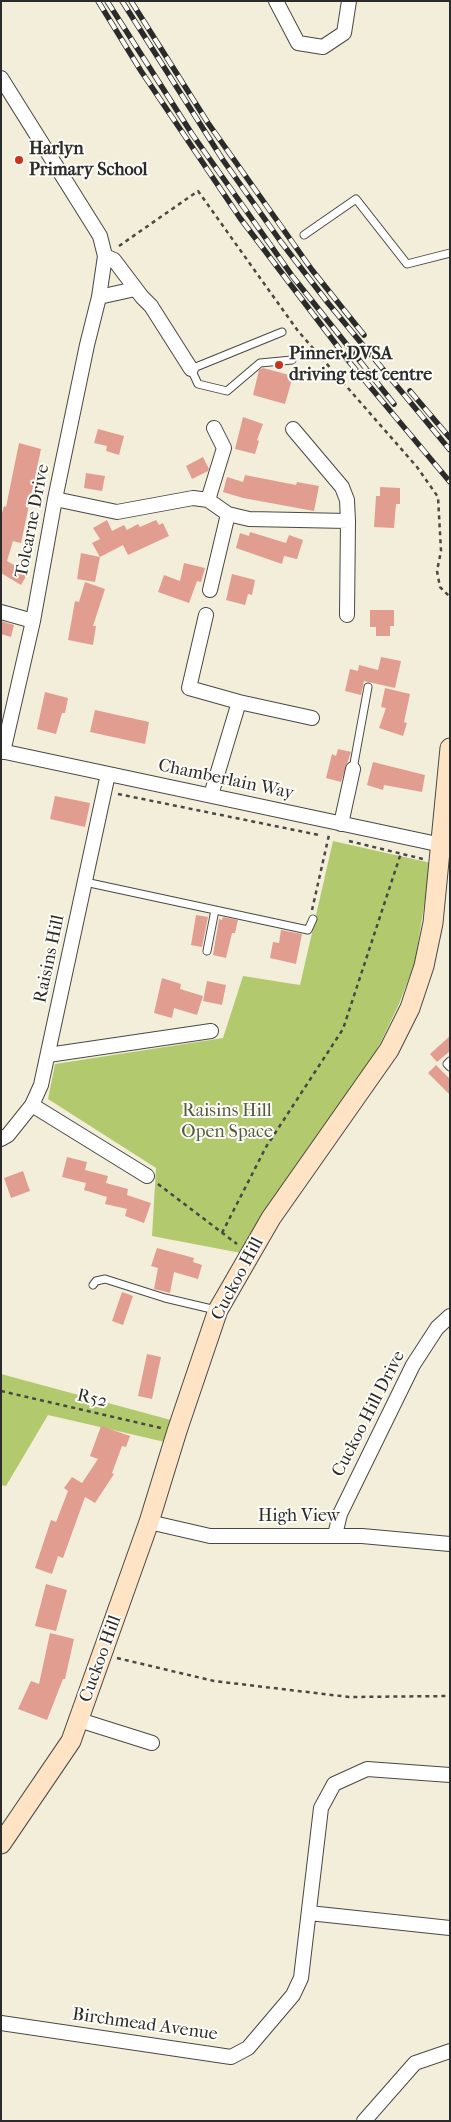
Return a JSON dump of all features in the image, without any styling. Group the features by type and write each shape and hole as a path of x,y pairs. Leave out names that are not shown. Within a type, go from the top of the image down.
{"main road":[{"name":"Cuckoo Hill","path":"1,1844 72,1741 149,1522 177,1431 218,1310 271,1218 389,1050 410,1008 424,966 442,869 442,845 450,748"}],"street":[{"path":"276,1 298,43 323,47 344,33 349,1"},
{"name":"Tolcarne Drive","path":"1,78 100,236 105,256 99,297 87,345 55,499 33,621 2,751"},
{"path":"105,256 114,260 124,270 135,289 161,320 191,369"},
{"path":"99,297 135,289"},
{"path":"208,500 224,448 214,428"},
{"path":"293,429 342,487 347,500 347,615"},
{"path":"55,499 117,512 193,498 208,500 228,514 249,519 348,522"},
{"path":"210,590 228,514"},
{"path":"1,612 33,621"},
{"path":"206,615 189,688 240,702 312,718"},
{"path":"211,795 240,702"},
{"name":"Chamberlain Way","path":"2,751 442,845"},
{"path":"336,823 353,768"},
{"name":"Raisins Hill","path":"1,1139 8,1135 32,1105 41,1085 108,774"},
{"path":"48,1055 211,1031"},
{"path":"32,1105 146,1176"},
{"name":"Cuckoo Hill Drive","path":"335,1535 340,1514 413,1365 437,1328 450,1316"},
{"name":"High View","path":"149,1522 210,1536 335,1535 402,1538 450,1544"},
{"path":"79,1720 152,1744"},
{"name":"Birchmead Avenue","path":"1,2023 231,2057 248,2048 293,1995 301,1978 321,1808 334,1784 367,1769 450,1775"},
{"path":"309,1913 450,1928"},
{"path":"364,2121 415,2064 450,2051"}],"lane":[{"path":"304,235 356,198 407,264 450,253"},
{"path":"282,332 191,369 198,384 227,391 260,363 292,360"},
{"path":"353,768 368,687"},
{"path":"85,882 308,930 313,919"},
{"path":"207,950 215,910"},
{"path":"450,1061 447,1064 450,1067"},
{"path":"93,1285 96,1281 105,1279 165,1298 218,1310"}],"path":[{"path":"105,256 198,191 298,331 417,467 438,497 441,551 437,571 440,587 450,597"},
{"path":"104,791 337,839"},
{"path":"313,919 312,910 328,837 336,823"},
{"path":"346,841 401,852 442,869"},
{"path":"222,1233 266,1147 343,1029 401,852"},
{"path":"146,1176 246,1250 246,1261"},
{"name":"R52","path":"1,1391 177,1431"},
{"path":"103,1654 214,1681 349,1697 450,1696"}],"green space":[{"name":"Raisins Hill Open Space","path":"333,841 431,863 415,962 399,1004 377,1050 241,1253 152,1236 156,1168 48,1099 55,1064 223,1038 243,976 300,985"},
{"path":"1,1374 171,1420 165,1442 48,1415 6,1486 1,1485"}],"building":[{"path":"263,368 293,376 285,404 253,395 259,370"},
{"path":"243,417 263,424 257,440 259,441 255,454 235,449"},
{"path":"98,429 124,436 119,455 106,451 107,446 94,443"},
{"path":"19,443 41,449 21,543 13,541 7,561 28,573 21,585 1,573 1,517 4,506 6,507"},
{"path":"203,457 209,469 208,471 192,479 186,466"},
{"path":"86,473 105,476 102,491 84,488"},
{"path":"245,475 296,485 297,482 319,486 314,511 243,498 223,492 227,477 243,482"},
{"path":"380,487 400,488 400,504 396,504 394,528 374,527 376,496 380,496"},
{"path":"107,520 112,531 124,525 127,530 138,524 140,527 156,520 159,525 163,523 169,536 128,555 123,545 100,557 92,543 100,539 93,528"},
{"path":"250,532 286,543 289,535 303,540 297,559 284,556 282,564 236,548 240,533 249,536"},
{"path":"81,553 100,557 95,582 77,579"},
{"path":"184,563 205,568 201,582 197,581 189,603 158,592 164,575 180,581"},
{"path":"232,574 255,580 252,595 248,594 245,605 226,600"},
{"path":"85,582 105,589 93,626 96,626 93,645 68,640 75,601 79,602"},
{"path":"370,610 394,610 394,626 390,626 390,636 376,636 376,627 370,627"},
{"path":"1,621 14,625 11,637 1,634"},
{"path":"381,657 401,661 395,688 364,681 361,695 345,691 350,669 358,671 359,665 378,670"},
{"path":"385,688 410,694 404,722 407,723 403,736 379,728 386,708 381,707"},
{"path":"45,692 68,698 65,713 62,713 56,734 37,729"},
{"path":"95,710 149,722 145,744 90,732"},
{"path":"338,749 351,752 341,782 326,778 332,754 336,756"},
{"path":"373,762 425,775 422,792 384,785 383,790 367,785"},
{"path":"55,796 90,803 85,827 50,819"},
{"path":"196,915 208,917 202,947 191,945"},
{"path":"223,917 238,920 235,933 232,933 226,958 213,955 219,919 222,920"},
{"path":"281,930 302,934 296,964 270,958 273,942 279,943"},
{"path":"162,978 181,984 180,989 203,996 197,1015 174,1008 172,1018 154,1013"},
{"path":"207,981 226,985 222,1005 203,1001"},
{"path":"450,1036 450,1051 437,1062 430,1054"},
{"path":"436,1065 450,1079 450,1095 428,1073"},
{"path":"67,1157 87,1162 85,1170 108,1176 106,1183 128,1189 127,1195 151,1203 144,1223 125,1216 127,1209 105,1204 107,1197 84,1190 86,1183 62,1177"},
{"path":"23,1171 30,1191 11,1198 4,1178"},
{"path":"157,1248 194,1258 193,1262 202,1265 198,1279 174,1272 170,1293 154,1289 158,1268 151,1266"},
{"path":"122,1292 133,1296 123,1325 112,1321"},
{"path":"147,1354 161,1357 152,1399 138,1396"},
{"path":"101,1426 130,1436 126,1447 122,1446 112,1473 114,1474 95,1503 85,1497 63,1558 58,1556 52,1574 35,1568 51,1520 56,1522 68,1491 64,1488 72,1477 82,1483 98,1459 90,1456"},
{"path":"46,1584 67,1590 56,1631 35,1626"},
{"path":"50,1633 74,1639 65,1679 63,1679 47,1720 18,1709 31,1681 39,1684"}],"railway":[{"path":"98,1 141,71 240,218 351,364 450,482"},
{"path":"107,1 192,134 293,277 394,404"},
{"path":"122,1 223,160 281,242 328,303 450,450"},
{"path":"131,1 208,123 312,270 364,335"},
{"path":"410,391 450,438"}],"place":[{"name":"Harlyn Primary School","path":"19,160"},
{"name":"Pinner DVSA driving test centre","path":"279,365"}]}
